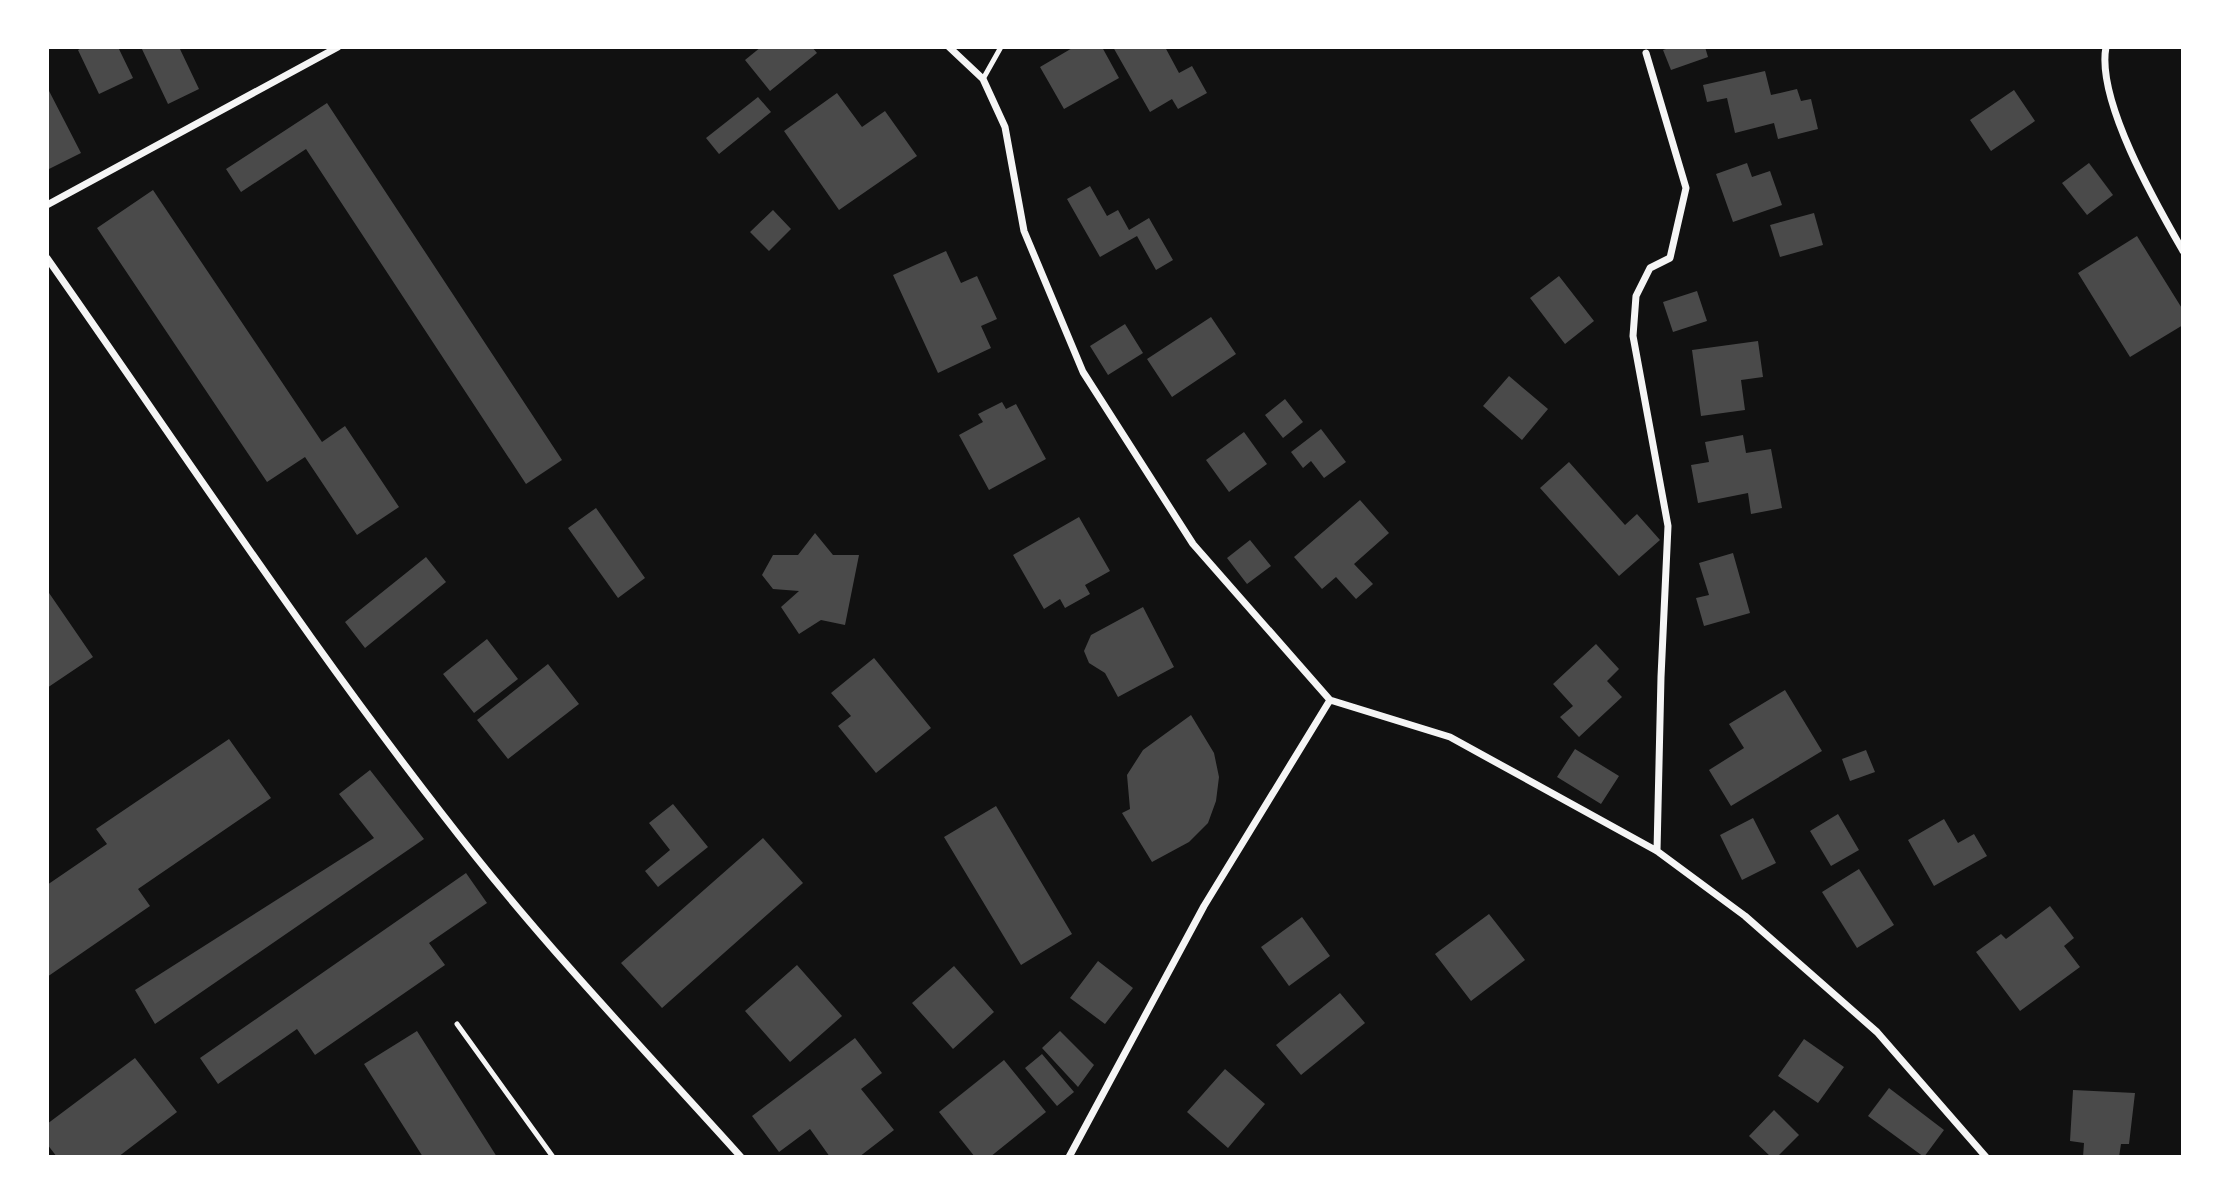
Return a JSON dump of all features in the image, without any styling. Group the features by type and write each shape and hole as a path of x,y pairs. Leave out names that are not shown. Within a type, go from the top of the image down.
{"street":[{"path":"47,205 338,47"},
{"path":"949,47 984,79 1005,127 1024,232 1083,372 1193,544 1330,700 1450,737 1657,852 1745,916 1877,1032 1986,1157"},
{"path":"2106,47 2103,63 2114,108 2154,200 2183,251"},
{"path":"1646,53 1686,188 1670,258 1650,268 1636,296 1633,336 1668,526 1657,852"},
{"path":"47,258 393,751 478,860 555,951 741,1157"},
{"path":"1069,1157 1204,906 1330,700"}],"lane":[{"path":"984,79 1001,47"},
{"path":"457,1024 553,1157"}],"building":[{"path":"83,47 118,47 133,78 99,94 78,50"},
{"path":"141,47 179,47 199,89 168,104"},
{"path":"761,47 812,47 817,53 770,91 745,60"},
{"path":"1074,47 1102,47 1119,78 1064,109 1040,67"},
{"path":"1113,47 1165,47 1179,73 1192,66 1207,93 1178,109 1172,99 1150,112"},
{"path":"1672,47 1705,47 1708,57 1671,70 1663,50"},
{"path":"1765,71 1771,95 1797,89 1801,101 1811,99 1818,129 1778,139 1774,123 1735,133 1727,98 1707,102 1703,85"},
{"path":"47,87 81,153 47,170"},
{"path":"2014,90 2035,121 1991,151 1970,120"},
{"path":"837,93 862,127 885,111 917,156 839,210 784,131"},
{"path":"758,97 771,112 719,154 706,138"},
{"path":"327,103 562,460 526,484 306,149 241,192 226,169"},
{"path":"1747,163 1752,177 1770,171 1782,205 1733,222 1716,174"},
{"path":"2089,163 2113,195 2087,215 2062,183"},
{"path":"1090,186 1107,216 1118,210 1129,230 1149,218 1173,260 1156,270 1137,236 1100,257 1067,199"},
{"path":"153,190 322,442 345,426 399,507 357,535 305,457 267,482 97,228"},
{"path":"773,210 791,229 769,251 750,232"},
{"path":"1814,213 1823,245 1780,257 1770,225"},
{"path":"2137,236 2183,310 2183,325 2130,357 2078,273"},
{"path":"946,251 961,283 977,276 997,319 981,326 991,348 938,373 893,275"},
{"path":"1559,276 1594,321 1565,344 1530,298"},
{"path":"1697,291 1707,321 1673,332 1663,302"},
{"path":"1211,317 1236,354 1172,397 1147,359"},
{"path":"1125,324 1143,353 1108,375 1090,346"},
{"path":"1758,341 1763,377 1741,380 1745,410 1701,416 1692,350"},
{"path":"1509,376 1548,409 1522,440 1483,406"},
{"path":"1285,399 1303,422 1283,438 1265,415"},
{"path":"1002,402 1006,409 1016,404 1046,459 989,490 959,435 983,422 978,414"},
{"path":"1321,429 1346,462 1324,478 1311,461 1303,468 1291,452"},
{"path":"1244,432 1267,464 1229,492 1206,460"},
{"path":"1743,435 1746,453 1771,449 1782,508 1751,514 1748,493 1698,503 1691,465 1709,462 1705,442"},
{"path":"1569,462 1625,525 1637,514 1660,540 1619,576 1540,488"},
{"path":"1360,500 1389,533 1354,564 1373,584 1356,599 1336,577 1322,589 1294,557"},
{"path":"596,508 645,578 618,598 568,528"},
{"path":"1079,517 1110,571 1085,585 1090,594 1065,608 1060,599 1044,609 1013,555"},
{"path":"815,533 833,555 859,555 845,625 821,620 799,634 781,607 799,591 773,589 762,575 773,555 798,555"},
{"path":"1250,540 1271,566 1247,584 1227,558"},
{"path":"1733,553 1750,613 1704,626 1696,598 1709,595 1699,563"},
{"path":"426,557 446,582 365,648 345,622"},
{"path":"47,590 93,657 47,688"},
{"path":"1143,607 1174,667 1118,697 1105,673 1089,663 1084,651 1091,635"},
{"path":"487,639 518,679 474,713 443,674"},
{"path":"1596,644 1619,669 1607,681 1622,697 1579,737 1560,717 1573,706 1553,684"},
{"path":"874,658 931,728 876,773 838,726 851,716 831,693"},
{"path":"548,664 579,704 508,759 477,720"},
{"path":"1785,690 1822,751 1731,806 1709,770 1744,748 1729,724"},
{"path":"1191,715 1214,753 1219,777 1216,801 1208,823 1189,842 1152,862 1122,813 1130,809 1127,775 1143,750"},
{"path":"229,739 271,798 138,889 150,906 47,977 47,885 107,844 96,829"},
{"path":"1575,749 1619,776 1601,804 1557,777"},
{"path":"1866,750 1875,772 1850,781 1842,759"},
{"path":"370,770 424,839 155,1024 135,990 374,838 339,794"},
{"path":"673,804 708,847 658,887 645,871 670,850 649,823"},
{"path":"996,806 1072,934 1021,965 944,837"},
{"path":"1838,814 1859,850 1831,866 1810,831"},
{"path":"1753,818 1776,863 1742,880 1720,835"},
{"path":"1944,819 1958,843 1974,834 1987,856 1934,886 1908,840"},
{"path":"763,838 803,883 662,1008 621,963"},
{"path":"1859,869 1894,925 1857,948 1822,892"},
{"path":"466,873 487,903 429,943 445,965 315,1055 297,1029 218,1084 200,1058"},
{"path":"2050,906 2074,938 2064,946 2080,967 2020,1011 1976,952 2001,934 2006,939"},
{"path":"1489,914 1525,960 1471,1001 1435,954"},
{"path":"1302,917 1330,956 1289,986 1261,947"},
{"path":"1098,961 1133,988 1105,1024 1070,998"},
{"path":"797,965 842,1016 790,1062 745,1011"},
{"path":"954,966 994,1012 953,1049 912,1003"},
{"path":"1340,993 1365,1023 1301,1075 1276,1045"},
{"path":"417,1031 497,1157 423,1157 364,1064"},
{"path":"1060,1031 1094,1065 1078,1087 1042,1048"},
{"path":"855,1038 882,1073 861,1089 894,1130 859,1157 830,1157 810,1129 779,1152 752,1116"},
{"path":"1804,1039 1844,1067 1818,1103 1778,1076"},
{"path":"1042,1054 1074,1092 1057,1106 1025,1068"},
{"path":"135,1058 177,1112 118,1157 57,1157 47,1144 47,1124"},
{"path":"1004,1060 1046,1112 990,1157 975,1157 939,1112"},
{"path":"1225,1069 1265,1104 1228,1148 1187,1112"},
{"path":"1889,1088 1944,1130 1924,1157 1868,1116"},
{"path":"2073,1090 2135,1093 2129,1144 2121,1144 2119,1157 2083,1157 2084,1143 2070,1141"},
{"path":"1774,1110 1799,1135 1777,1157 1771,1157 1749,1136"}]}
